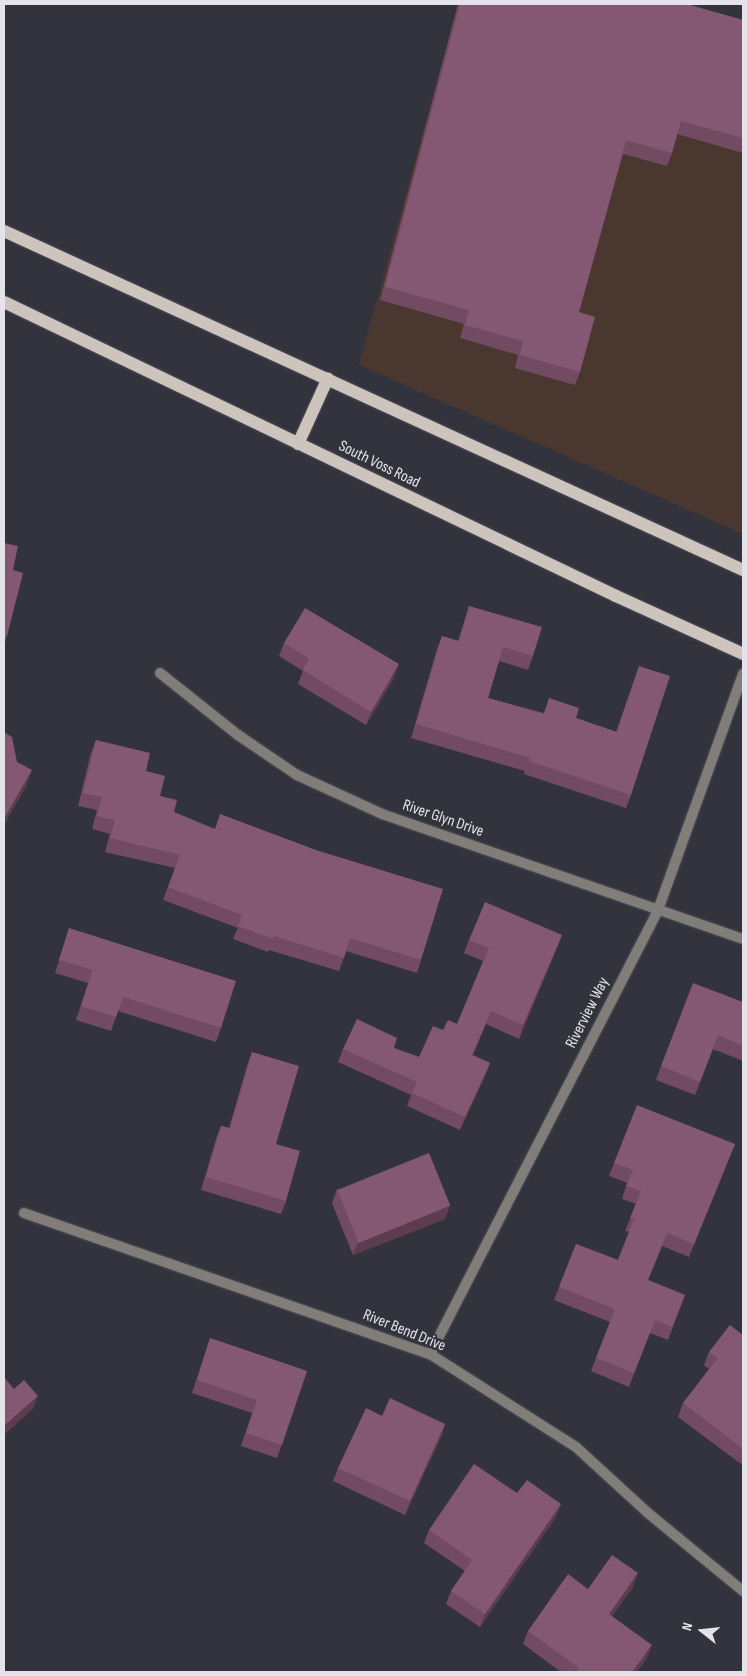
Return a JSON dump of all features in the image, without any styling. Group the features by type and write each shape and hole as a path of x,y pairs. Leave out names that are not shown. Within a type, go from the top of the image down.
{"main road":[{"path":"4,231 743,570"},
{"name":"South Voss Road","path":"4,302 298,444 743,654"},
{"path":"298,444 328,378"}],"street":[{"name":"River Glyn Drive","path":"160,673 238,734 297,775 382,814 743,940"},
{"name":"Riverview Way","path":"430,1354 658,910 743,674"},
{"name":"River Bend Drive","path":"24,1213 430,1354 576,1447 648,1513 743,1590"}],"shaded area":[{"path":"458,4 638,4 743,32 743,534 359,365"}],"building":[{"path":"460,4 686,4 743,20 743,138 681,121 672,153 626,140 579,312 595,317 580,372 520,355 523,341 465,325 469,310 385,287"},
{"path":"4,543 18,546 13,570 23,573 7,636 4,635"},
{"path":"469,606 542,627 533,656 503,647 488,698 544,714 549,698 579,708 576,718 617,732 639,666 670,676 631,795 529,761 530,758 416,724 442,636 459,641"},
{"path":"305,608 399,664 371,712 303,670 309,659 284,643"},
{"path":"4,732 12,737 17,762 32,770 4,819"},
{"path":"96,740 150,753 146,771 165,776 160,796 177,800 174,812 215,829 220,814 316,850 443,889 421,960 350,938 344,958 274,936 273,939 238,926 242,915 168,887 180,855 110,838 115,820 97,816 102,797 83,793"},
{"path":"485,902 562,935 523,1025 491,1011 472,1055 490,1063 465,1117 412,1093 417,1082 343,1049 357,1019 397,1038 394,1048 419,1057 433,1026 443,1030 448,1020 457,1024 489,948 469,940"},
{"path":"69,928 236,981 221,1028 123,997 116,1017 81,1006 93,970 59,960"},
{"path":"693,983 743,1002 743,1046 718,1035 700,1082 661,1066"},
{"path":"252,1052 299,1066 276,1144 300,1151 286,1201 206,1177 221,1126 230,1128"},
{"path":"637,1105 735,1144 694,1244 667,1233 648,1280 685,1295 672,1327 655,1320 634,1373 596,1358 615,1309 559,1287 576,1244 618,1260 634,1219 630,1218 641,1191 626,1186 633,1170 614,1163"},
{"path":"429,1153 450,1206 359,1243 337,1190"},
{"path":"730,1325 743,1335 743,1449 683,1403 718,1358 709,1352"},
{"path":"210,1338 307,1371 282,1445 246,1433 257,1400 197,1380"},
{"path":"4,1377 14,1389 24,1380 38,1396 4,1426"},
{"path":"390,1398 445,1424 410,1501 338,1468 366,1408 382,1416"},
{"path":"474,1464 517,1493 527,1480 561,1504 485,1614 451,1591 472,1560 429,1530"},
{"path":"612,1555 638,1573 609,1614 652,1645 632,1672 576,1672 579,1668 528,1631 568,1574 588,1589"}]}
